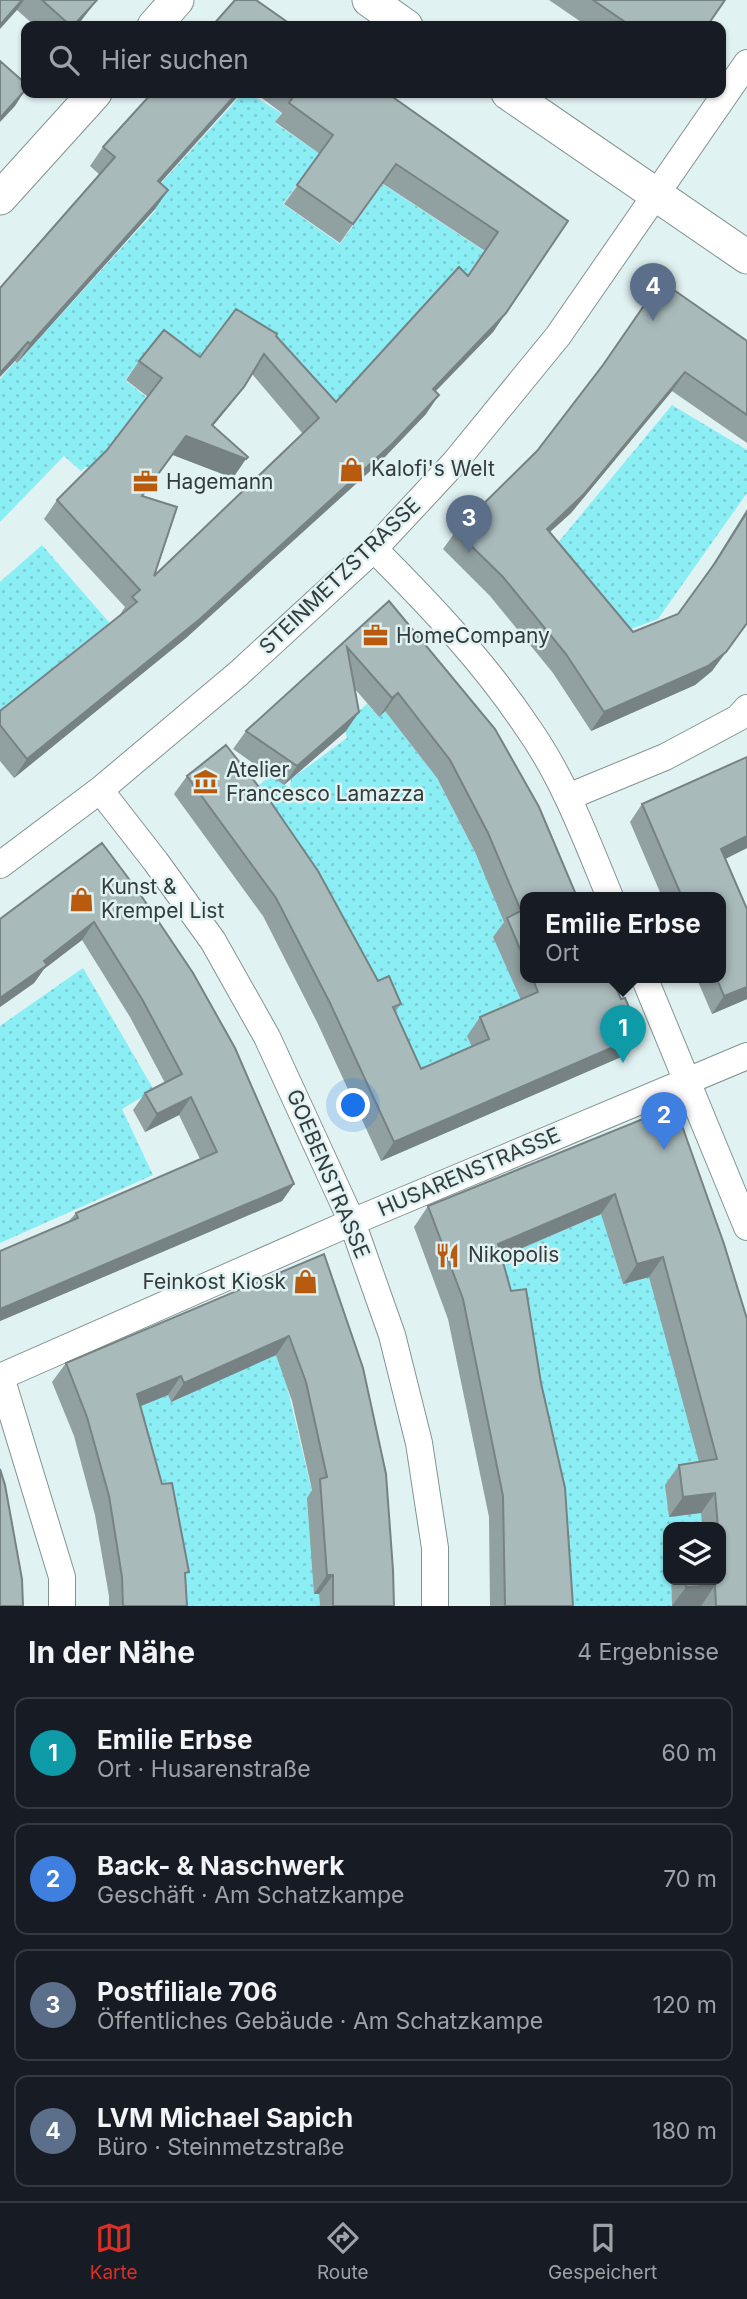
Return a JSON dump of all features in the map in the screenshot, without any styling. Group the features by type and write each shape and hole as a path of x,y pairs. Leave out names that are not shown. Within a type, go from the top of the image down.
{"street":[{"path":"158,21 177,0"},
{"path":"369,0 399,21"},
{"name":"STEINMETZSTRASSE","path":"726,93 747,63"},
{"path":"0,198 90,98"},
{"path":"515,98 747,257"},
{"name":"STEINMETZSTRASSE","path":"0,865 100,790 237,674 374,549 455,463 558,336 722,98"},
{"path":"374,549 478,658 530,729 568,797 608,892"},
{"path":"568,797 665,758 738,718 747,708"},
{"name":"GOEBENSTRASSE","path":"100,790 213,941 267,1037 352,1222 392,1335 419,1443 435,1548 435,1606"},
{"path":"647,983 747,1227"},
{"name":"HUSARENSTRASSE","path":"0,1377 352,1222 747,1056"},
{"path":"0,1377 62,1577 62,1606"}],"shaded area":[{"path":"238,98 257,98 281,113 275,123 317,152 324,143 340,154 313,163 283,204 340,244 383,184 484,251 454,294 323,418 265,353 222,326 186,374 150,347 125,380 160,408 134,415 93,468 85,467 81,471 64,456 0,522 0,379 156,210 146,200"},
{"path":"672,405 747,450 747,493 658,619 620,633 551,551"},
{"path":"42,545 114,628 0,719 0,582"},
{"path":"367,704 379,717 385,711 437,778 475,852 508,930 494,937 520,973 520,983 527,983 534,992 476,1058 408,1088 242,800 271,775 290,788 291,779 347,738 344,724"},
{"path":"83,968 154,1090 122,1109 153,1175 0,1243 0,1026"},
{"path":"615,1208 612,1249 623,1284 655,1275 701,1469 669,1517 701,1513 702,1522 663,1522 663,1585 671,1585 672,1606 558,1606 500,1248 504,1256"},
{"path":"281,1347 287,1386 313,1496 320,1606 173,1606 124,1413 168,1395 171,1402 259,1362"}],"building":[{"path":"0,0 22,0 0,25"},
{"path":"42,0 97,0 78,21 65,21"},
{"path":"235,0 256,0 286,21 216,21"},
{"path":"593,0 725,0 710,21 624,21"},
{"path":"0,61 21,80 21,95 0,118"},
{"path":"147,98 233,98 158,181 168,190 30,344 28,342 0,373 0,288 115,157 103,147"},
{"path":"292,98 394,98 568,221 506,313 433,389 439,395 393,443 200,619 27,759 0,725 0,711 137,602 132,597 140,590 57,500 107,450 162,378 139,361 164,330 200,357 236,309 277,334 336,402 459,267 468,276 498,232 396,164 353,224 297,185 333,135 289,103","holes":["264,354 319,418 154,576 177,507 142,496 186,436 246,459 248,457 212,425 244,387"]},
{"path":"661,281 747,341 747,415 685,372 584,494 547,529 633,632 678,614 747,512 747,623 726,652 708,666 604,712 566,654 503,577 456,531 537,451 603,365"},
{"path":"389,601 495,729 539,807 575,892 520,892 520,909 488,833 450,760 398,693 392,698 347,647 359,712 297,766 246,731"},
{"path":"226,745 270,801 318,871 378,981 389,976 401,1004 393,1007 421,1069 489,1039 480,1017 538,992 534,983 614,983 621,999 625,998 641,1035 394,1142 330,1003 276,898 187,776"},
{"path":"747,757 747,836 721,849 747,909 747,987 724,996 719,983 726,983 726,892 680,892 642,804"},
{"path":"102,843 193,973 235,1048 294,1184 0,1309 0,1251 78,1218 76,1213 217,1152 191,1097 157,1114 145,1093 182,1074 142,999 94,922 44,961 47,965 0,998 0,919"},
{"path":"520,912 520,949 507,918"},
{"path":"675,1106 724,1244 747,1319 747,1606 716,1606 715,1585 726,1585 726,1522 718,1522 715,1493 683,1497 679,1465 717,1459 663,1257 637,1264 615,1194 498,1244 511,1291 526,1289 541,1383 565,1488 573,1606 505,1606 503,1496 463,1299 428,1206"},
{"path":"324,1254 363,1368 386,1474 394,1606 333,1606 333,1575 327,1575 320,1479 327,1477 306,1382 289,1336 184,1383 181,1376 137,1394 162,1484 172,1483 189,1572 185,1573 187,1606 123,1606 122,1577 109,1496 87,1417 66,1363"},
{"path":"0,1469 22,1579 23,1606 0,1606"}],"place":[{"name":"LVM Michael Sapich","path":"653,321"},
{"name":"Kalofi's Welt","path":"351,469"},
{"name":"Hagemann","path":"146,482"},
{"name":"Postfiliale 706","path":"469,553"},
{"name":"HomeCompany","path":"376,636"},
{"name":"Atelier Francesco Lamazza","path":"206,782"},
{"name":"Kunst & Krempel List","path":"81,899"},
{"name":"Emilie Erbse","path":"623,1063"},
{"name":"Back- & Naschwerk","path":"664,1150"},
{"name":"Nikopolis","path":"448,1255"},
{"name":"Feinkost Kiosk","path":"306,1282"}]}
